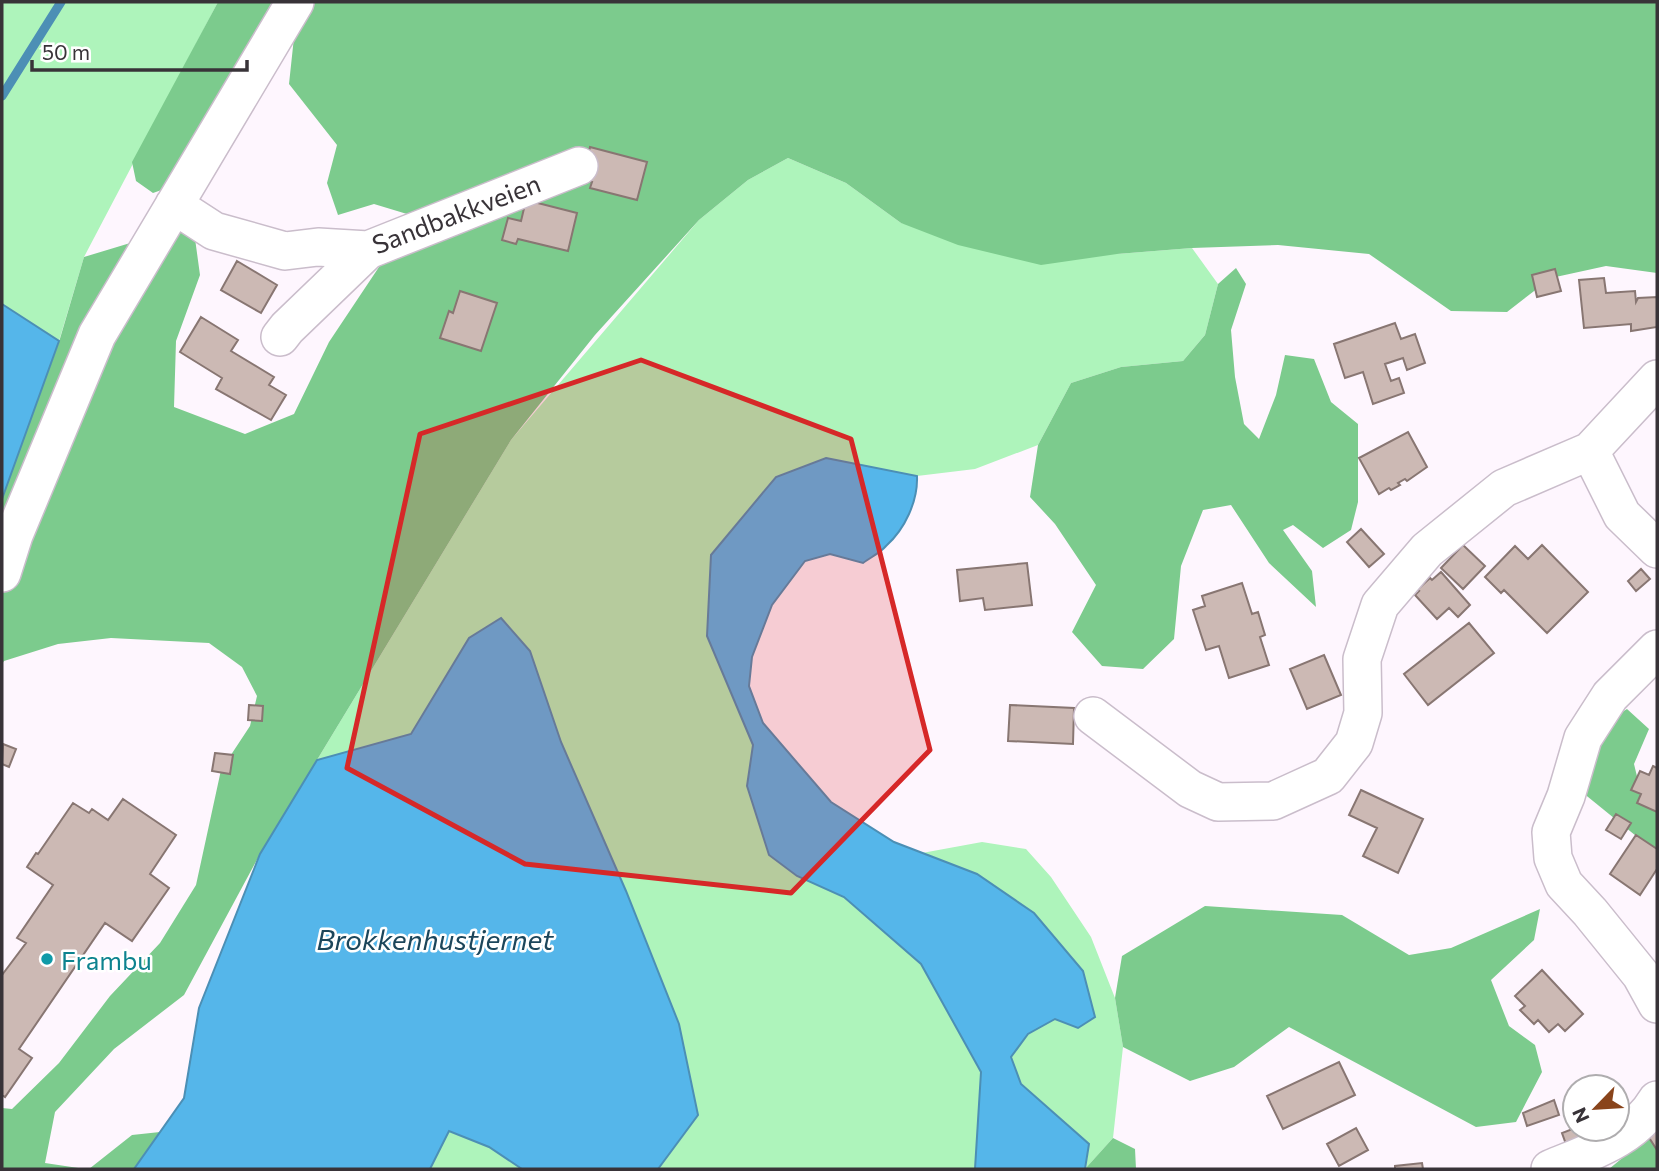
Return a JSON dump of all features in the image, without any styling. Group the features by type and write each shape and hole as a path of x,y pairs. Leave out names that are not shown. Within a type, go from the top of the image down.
{"street":[{"path":"2,573 14,535 97,335 295,2"},
{"name":"Sandbakkveien","path":"174,205 214,230 285,251 318,247 368,250 579,166"},
{"path":"280,337 368,250"},
{"path":"1093,716 1191,789 1218,802 1273,801 1328,776 1354,743 1363,713 1362,659 1380,606 1427,550 1504,488 1590,451 1657,379"},
{"path":"1590,451 1622,515 1657,549"},
{"path":"1657,649 1610,696 1583,738 1566,796 1551,832 1553,858 1564,884 1641,975 1657,1004"},
{"path":"1550,1169 1632,1131 1648,1116 1657,1100"}],"highlighted area":[{"path":"641,360 851,439 930,750 791,893 525,864 347,768 420,434"}],"green space":[{"path":"2,2 218,2 84,257 59,341 2,304"},
{"path":"218,2 272,2 170,187 153,193 136,181 132,162"},
{"path":"310,2 1657,2 1657,273 1606,266 1551,278 1507,312 1451,311 1369,254 1278,245 1117,254 1041,265 958,245 901,223 846,183 788,158 748,180 699,220 595,335 511,440 260,854 184,995 114,1049 55,1112 45,1163 85,1169 2,1169 2,1108 12,1109 59,1063 110,996 160,943 196,885 221,770 250,726 257,696 242,667 209,643 111,638 58,644 4,661 2,664 2,499 59,342 84,257 193,224 200,275 176,341 174,407 245,434 294,414 329,342 379,267 407,214 374,204 338,215 327,183 337,145 289,84 295,28"},
{"path":"788,158 846,183 901,223 1117,254 1192,248 1218,284 1205,335 1183,361 1121,367 1071,383 1038,445 975,469 917,476 826,458 729,688 753,745 747,786 769,855 797,876 844,897 921,964 981,1072 975,1169 658,1169 698,1115 679,1024 626,891 561,742 530,651 469,639 411,734 317,760 511,440 699,220 748,180"},
{"path":"1236,268 1246,284 1231,330 1235,377 1244,424 1259,439 1276,395 1285,355 1314,359 1331,402 1358,424 1358,502 1351,530 1323,548 1293,525 1283,530 1312,571 1316,607 1269,563 1231,505 1203,510 1181,566 1174,639 1143,669 1102,666 1072,632 1096,585 1055,524 1030,497 1038,445 1071,383 1121,367 1183,361 1205,335 1218,284"},
{"path":"1627,709 1649,729 1634,764 1642,797 1657,810 1657,853 1561,775 1577,740"},
{"path":"982,842 1026,849 1051,877 1091,937 1115,998 1123,1047 1113,1138 1086,1168 1089,1144 1021,1084 1011,1057 1028,1034 1055,1019 1078,1027 1083,971 1034,913 977,874 922,853"},
{"path":"1205,906 1342,915 1409,955 1451,948 1540,909 1534,940 1491,980 1509,1026 1535,1045 1542,1072 1516,1122 1476,1127 1289,1027 1234,1067 1190,1081 1123,1047 1115,998 1122,956"},
{"path":"448,1131 489,1147 522,1169 430,1169"},
{"path":"160,1132 134,1169 89,1169 132,1135"},
{"path":"1657,1135 1657,1169 1609,1169 1643,1141"},
{"path":"1113,1138 1135,1149 1136,1169 1085,1169"}],"water":[{"path":"2,304 59,341 2,499"},
{"path":"826,458 917,476 913,505 893,539 863,563 830,554 805,561 772,605 752,657 749,686 763,723 831,802 894,842 977,874 1034,913 1083,971 1095,1017 1078,1028 1055,1019 1028,1034 1011,1057 1021,1084 1089,1144 1085,1169 975,1169 981,1072 921,964 844,897 797,876 769,855 747,786 753,745 707,636 711,555 776,477"},
{"name":"Brokkenhustjernet","path":"501,618 530,651 561,742 626,891 679,1024 698,1115 658,1169 522,1169 489,1147 449,1131 430,1169 134,1169 184,1098 199,1008 260,854 317,760 411,734 469,638"}],"building":[{"path":"590,147 647,162 637,200 590,188 592,182 582,180"},
{"path":"526,200 577,213 568,251 518,239 516,244 502,240 508,218 521,221"},
{"path":"237,261 277,285 261,313 221,290"},
{"path":"1555,269 1561,291 1537,297 1532,275"},
{"path":"1604,278 1606,293 1635,291 1636,302 1638,298 1657,297 1657,327 1631,331 1631,324 1584,328 1579,280"},
{"path":"460,291 497,303 481,351 440,338 449,311 453,313"},
{"path":"201,317 238,340 231,351 274,377 269,385 286,395 271,420 216,389 222,378 180,352"},
{"path":"1395,323 1401,339 1415,334 1425,363 1407,370 1403,358 1385,364 1391,381 1399,378 1404,393 1373,404 1363,372 1345,378 1334,344"},
{"path":"1408,432 1427,467 1407,481 1405,479 1398,483 1400,485 1379,494 1359,458"},
{"path":"1361,529 1384,554 1369,567 1347,542"},
{"path":"1463,545 1485,566 1463,589 1441,568"},
{"path":"1542,545 1588,592 1547,633 1504,590 1501,593 1485,577 1515,546 1528,559"},
{"path":"1027,563 1032,605 985,610 983,598 960,601 957,570"},
{"path":"1641,569 1650,579 1636,591 1628,581"},
{"path":"1441,572 1470,605 1458,617 1449,608 1437,619 1415,595 1430,578 1432,580"},
{"path":"1242,583 1252,614 1258,612 1265,635 1260,637 1269,665 1229,678 1219,646 1206,650 1193,610 1205,606 1202,596"},
{"path":"1469,623 1494,653 1428,705 1404,674"},
{"path":"1324,655 1341,695 1307,709 1290,669"},
{"path":"249,705 263,706 262,721 248,720"},
{"path":"1010,705 1074,708 1073,744 1008,741"},
{"path":"3,744 16,749 9,767 2,764"},
{"path":"215,753 233,755 230,774 212,771"},
{"path":"1653,766 1657,768 1657,812 1637,803 1641,794 1631,790 1640,771 1649,775"},
{"path":"1361,790 1423,819 1398,873 1363,856 1377,828 1349,815"},
{"name":"Frambu","path":"123,799 176,835 150,874 169,888 132,941 105,923 19,1049 32,1058 5,1097 2,1095 2,975 26,943 17,938 53,885 27,867 73,803 89,813 92,809 108,820"},
{"path":"1616,814 1631,823 1621,839 1606,830"},
{"path":"1636,835 1657,849 1657,869 1640,895 1610,874"},
{"path":"1542,970 1583,1014 1565,1031 1558,1024 1549,1032 1538,1020 1534,1024 1520,1010 1525,1006 1515,996"},
{"path":"1339,1062 1355,1095 1283,1129 1267,1096"},
{"path":"1554,1100 1559,1115 1527,1126 1523,1113"},
{"path":"1356,1128 1368,1150 1339,1166 1327,1144"},
{"path":"1657,1130 1657,1150 1648,1136"},
{"path":"1422,1163 1423,1169 1395,1169 1395,1166"}],"waterway":[{"path":"2,96 61,2"}],"place":[{"name":"Frambu","path":"47,959"}]}
